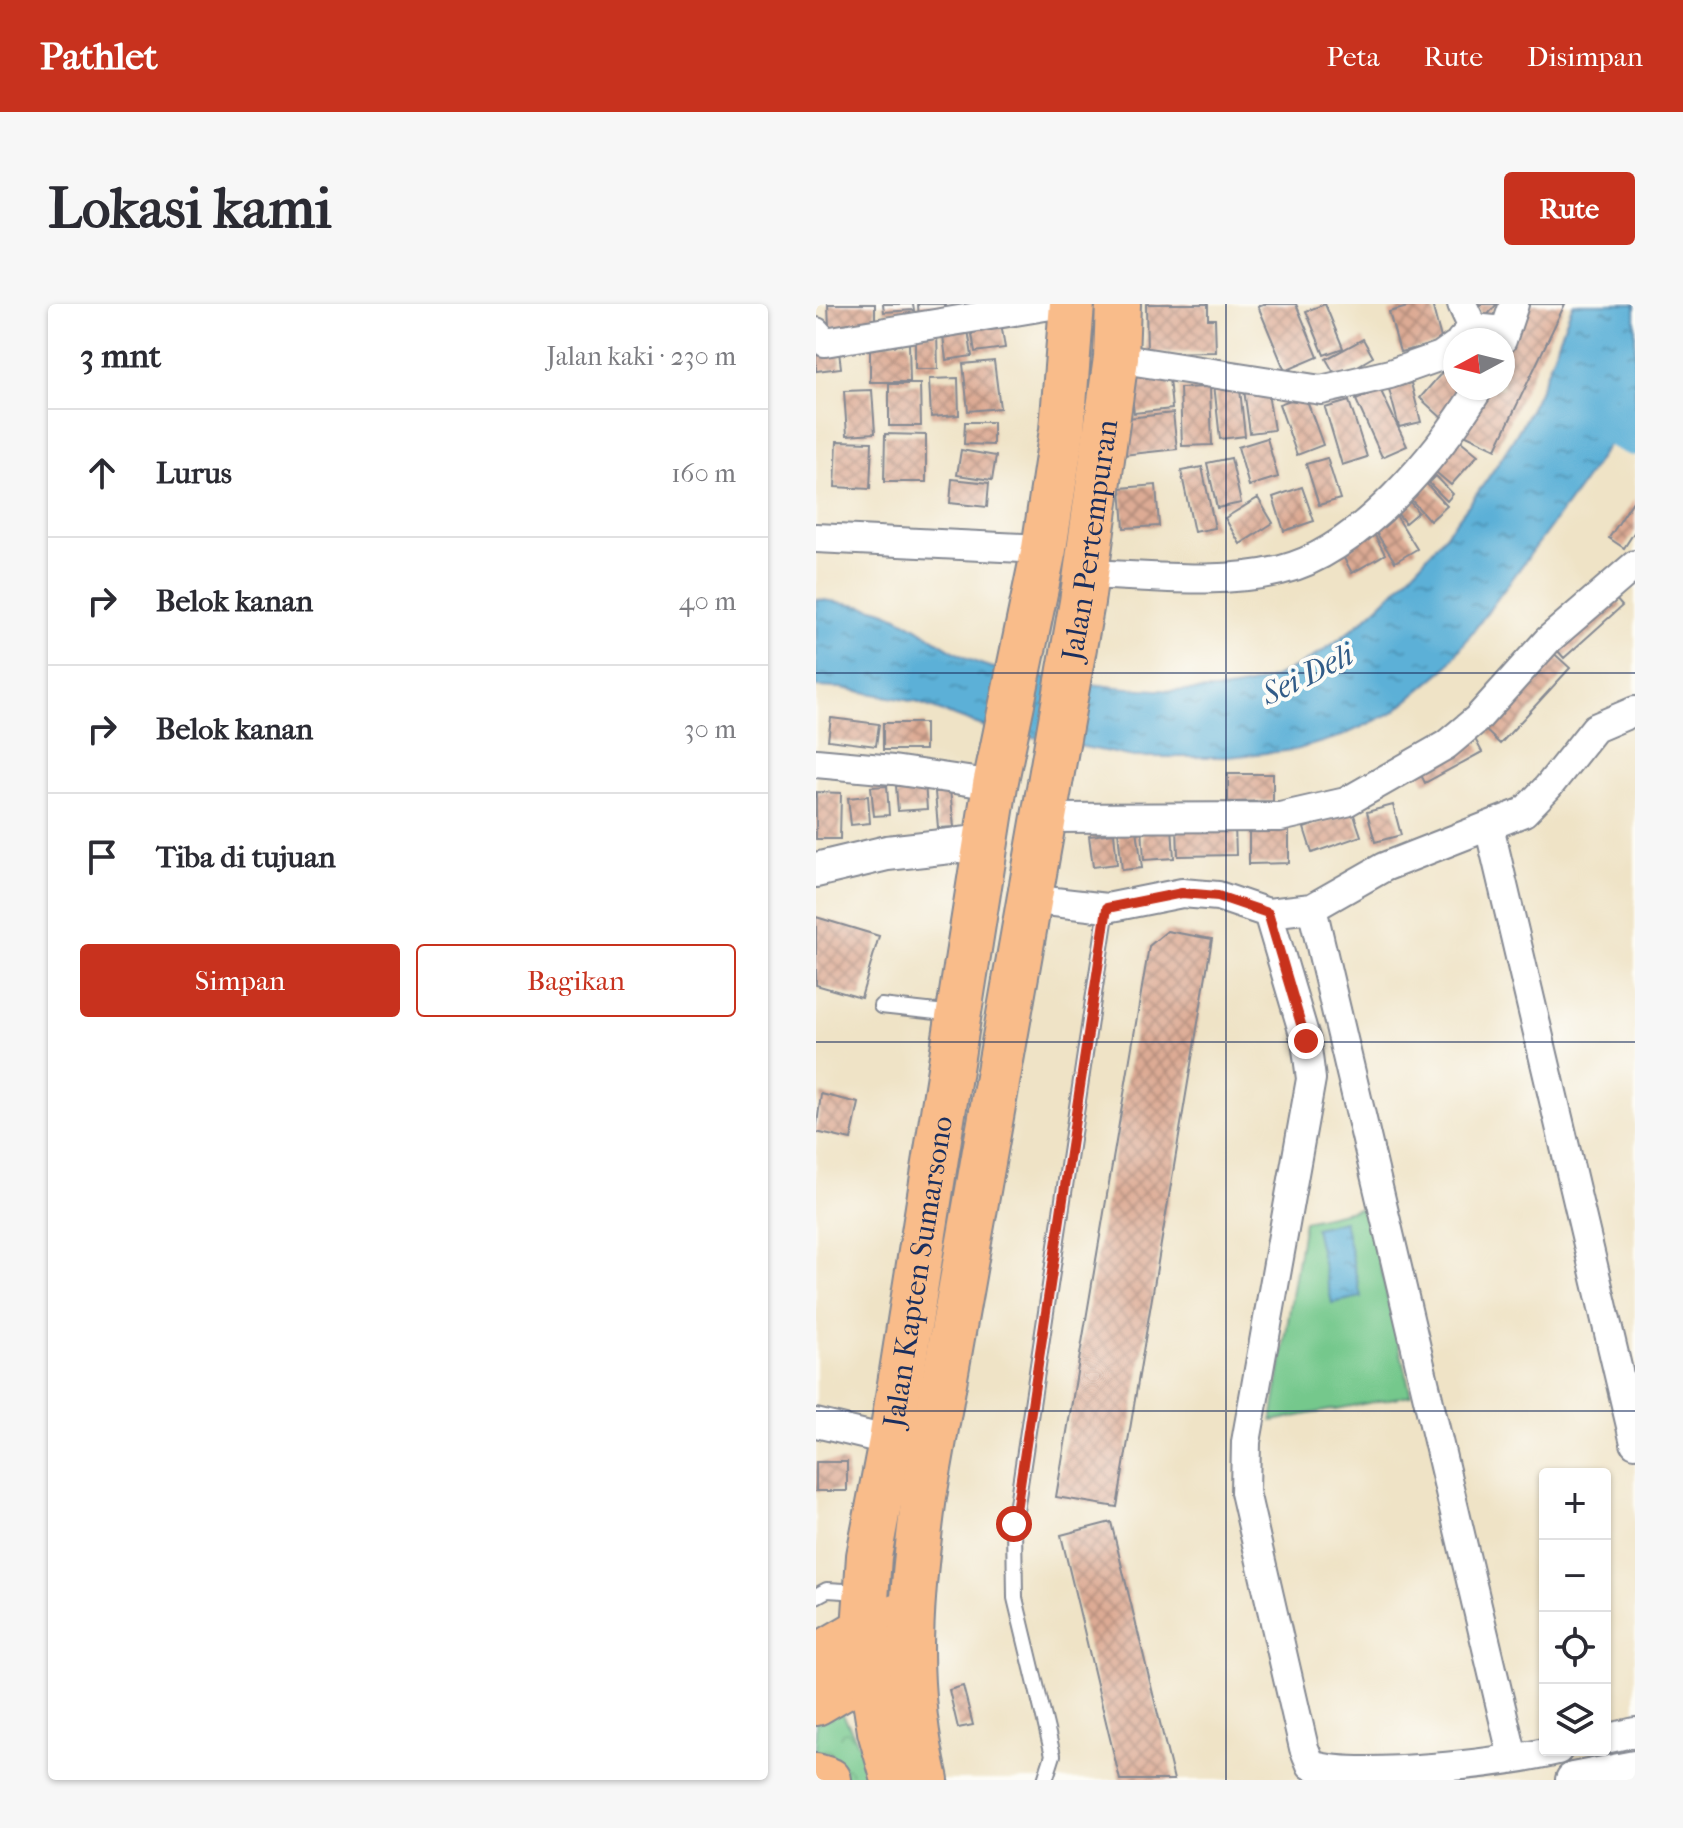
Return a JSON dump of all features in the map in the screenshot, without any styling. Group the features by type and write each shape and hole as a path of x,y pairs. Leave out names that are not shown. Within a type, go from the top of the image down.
{"main road":[{"name":"Jalan Pertempuran","path":"997,774 1040,563 1062,430 1072,304"},
{"name":"Jalan Pertempuran","path":"1049,776 1084,588 1116,358 1118,304"},
{"name":"Jalan Kapten Sumarsono","path":"894,1780 869,1672 865,1611 869,1556 891,1441 956,1015 997,774"},
{"name":"Jalan Kapten Sumarsono","path":"926,1780 914,1714 909,1612 924,1496 1049,776"},
{"path":"816,1657 865,1611 909,1612"},
{"path":"816,1703 869,1672 910,1659"},
{"path":"816,1776 829,1780"}],"street":[{"path":"816,332 825,342 1057,304"},
{"path":"1481,328 1507,325"},
{"path":"1116,358 1321,390 1390,374 1443,354"},
{"path":"1084,588 1252,575 1302,564 1347,535 1400,491 1455,426 1471,400"},
{"path":"816,538 1040,563"},
{"path":"1042,818 1280,817 1346,802 1379,787 1446,745 1477,719 1548,640 1635,565"},
{"path":"1028,899 1107,908 1182,893 1218,896 1268,913 1312,908 1384,867 1524,812 1595,728 1635,711"},
{"path":"816,763 997,774"},
{"path":"1489,826 1635,1443"},
{"path":"816,870 887,853 987,842"},
{"path":"1312,908 1513,1758"},
{"path":"1268,913 1306,1041 1311,1079 1246,1442 1245,1492 1304,1748 1311,1765 1327,1773 1407,1773 1539,1753"},
{"path":"816,1423 891,1441"},
{"path":"1611,1738 1635,1732"},
{"path":"1573,1780 1635,1768"}],"lane":[{"path":"1045,1780 1053,1755 1015,1598 1014,1524 1107,908"},
{"path":"881,1006 956,1015"},
{"path":"816,1596 827,1590 865,1611"}],"green space":[{"path":"1366,1207 1411,1395 1272,1421 1304,1221"},
{"path":"839,1707 878,1780 849,1780 816,1767 816,1721"}],"water":[{"name":"Sei Deli","path":"1573,304 1635,304 1635,405 1580,487 1446,668 1394,712 1342,736 1295,750 1228,757 1134,757 988,728 916,702 842,688 816,687 816,599 885,612 980,664 1050,678 1114,687 1178,691 1234,688 1277,676 1320,653 1361,621 1402,584 1439,543 1501,459 1524,421 1545,378"},
{"path":"1344,1221 1361,1297 1332,1303 1315,1228"}],"building":[{"path":"828,304 875,304 875,326 829,327"},
{"path":"883,304 913,304 914,310 884,312"},
{"path":"918,304 945,304 945,319 919,320"},
{"path":"1146,304 1208,304 1208,319 1215,319 1216,352 1147,353"},
{"path":"1296,304 1318,357 1285,371 1258,306"},
{"path":"1325,304 1343,348 1324,355 1306,311"},
{"path":"1432,304 1442,342 1400,352 1389,312"},
{"path":"1476,304 1497,304 1484,319"},
{"path":"1523,304 1565,304 1496,449 1462,433 1477,400 1515,400 1515,328 1512,328"},
{"path":"1000,317 1005,348 975,352 970,322"},
{"path":"967,323 972,356 946,360 942,327"},
{"path":"937,333 938,369 915,369 915,334"},
{"path":"1363,339 1373,357 1337,378 1326,359"},
{"path":"870,342 909,342 910,382 870,382"},
{"path":"838,343 841,368 816,371 816,346"},
{"path":"994,361 1000,408 968,411 963,364"},
{"path":"1168,368 1172,409 1134,413 1129,372"},
{"path":"1443,371 1443,400 1462,400 1444,420 1420,398"},
{"path":"958,378 959,415 931,417 929,379"},
{"path":"1239,380 1245,436 1220,439 1214,384"},
{"path":"1411,383 1421,422 1399,427 1389,389"},
{"path":"889,384 920,384 921,426 889,426"},
{"path":"1210,387 1212,445 1182,446 1180,388"},
{"path":"1267,387 1274,430 1250,433 1244,390"},
{"path":"1380,389 1407,446 1382,457 1356,400"},
{"path":"872,390 875,433 847,435 844,391"},
{"path":"1305,395 1323,445 1297,455 1279,404"},
{"path":"1349,401 1367,457 1342,465 1325,408"},
{"path":"1173,413 1177,449 1123,455 1119,419"},
{"path":"965,422 993,422 993,445 964,444"},
{"path":"885,434 926,435 926,482 884,482"},
{"path":"1267,438 1278,477 1249,486 1238,447"},
{"path":"1457,438 1478,455 1451,485 1431,468"},
{"path":"837,441 872,442 870,489 835,487"},
{"path":"961,450 996,456 992,480 957,475"},
{"path":"1231,458 1241,503 1217,508 1207,463"},
{"path":"1327,458 1340,499 1319,505 1306,464"},
{"path":"1202,467 1215,528 1194,532 1181,471"},
{"path":"1436,476 1453,494 1447,501 1429,483"},
{"path":"952,479 989,483 987,507 950,503"},
{"path":"1422,479 1447,506 1430,521 1406,494"},
{"path":"1156,485 1159,526 1124,528 1121,488"},
{"path":"1302,487 1314,521 1284,531 1273,497"},
{"path":"1406,497 1418,512 1405,523 1392,507"},
{"path":"1258,498 1273,523 1240,544 1225,518"},
{"path":"1635,498 1635,531 1624,548 1609,538"},
{"path":"1394,512 1417,549 1395,562 1372,526"},
{"path":"1371,528 1385,554 1352,573 1338,547"},
{"path":"1609,591 1622,606 1564,658 1551,643"},
{"path":"1548,648 1570,668 1500,744 1479,724"},
{"path":"831,718 879,724 876,746 828,740"},
{"path":"883,723 925,723 925,750 883,750"},
{"path":"1474,737 1482,752 1425,783 1417,767"},
{"path":"1228,774 1273,774 1273,801 1228,802"},
{"path":"925,783 927,809 898,811 896,786"},
{"path":"887,786 889,815 874,816 871,787"},
{"path":"950,790 954,827 938,828 935,792"},
{"path":"816,792 841,793 840,839 816,839"},
{"path":"868,796 870,823 851,825 848,798"},
{"path":"1393,805 1401,835 1375,842 1367,812"},
{"path":"1353,812 1361,836 1312,853 1304,828"},
{"path":"1235,825 1236,855 1178,856 1177,826"},
{"path":"1172,826 1174,858 1144,860 1142,828"},
{"path":"1289,827 1289,863 1249,864 1249,828"},
{"path":"1137,829 1142,868 1122,870 1118,831"},
{"path":"1114,833 1117,864 1093,867 1089,836"},
{"path":"816,917 879,936 861,998 816,985"},
{"path":"1167,931 1212,939 1117,1507 1056,1497 1149,946"},
{"path":"821,1094 859,1103 851,1140 816,1132"},
{"path":"816,1462 847,1462 847,1491 816,1491"},
{"path":"1111,1522 1174,1780 1120,1780 1061,1535"},
{"path":"963,1686 973,1725 958,1728 949,1690"}],"waterway":[{"path":"1587,410 1635,433"}],"route":[{"path":"1014,1524 1107,908 1182,893 1218,896 1268,913 1306,1041"}]}
